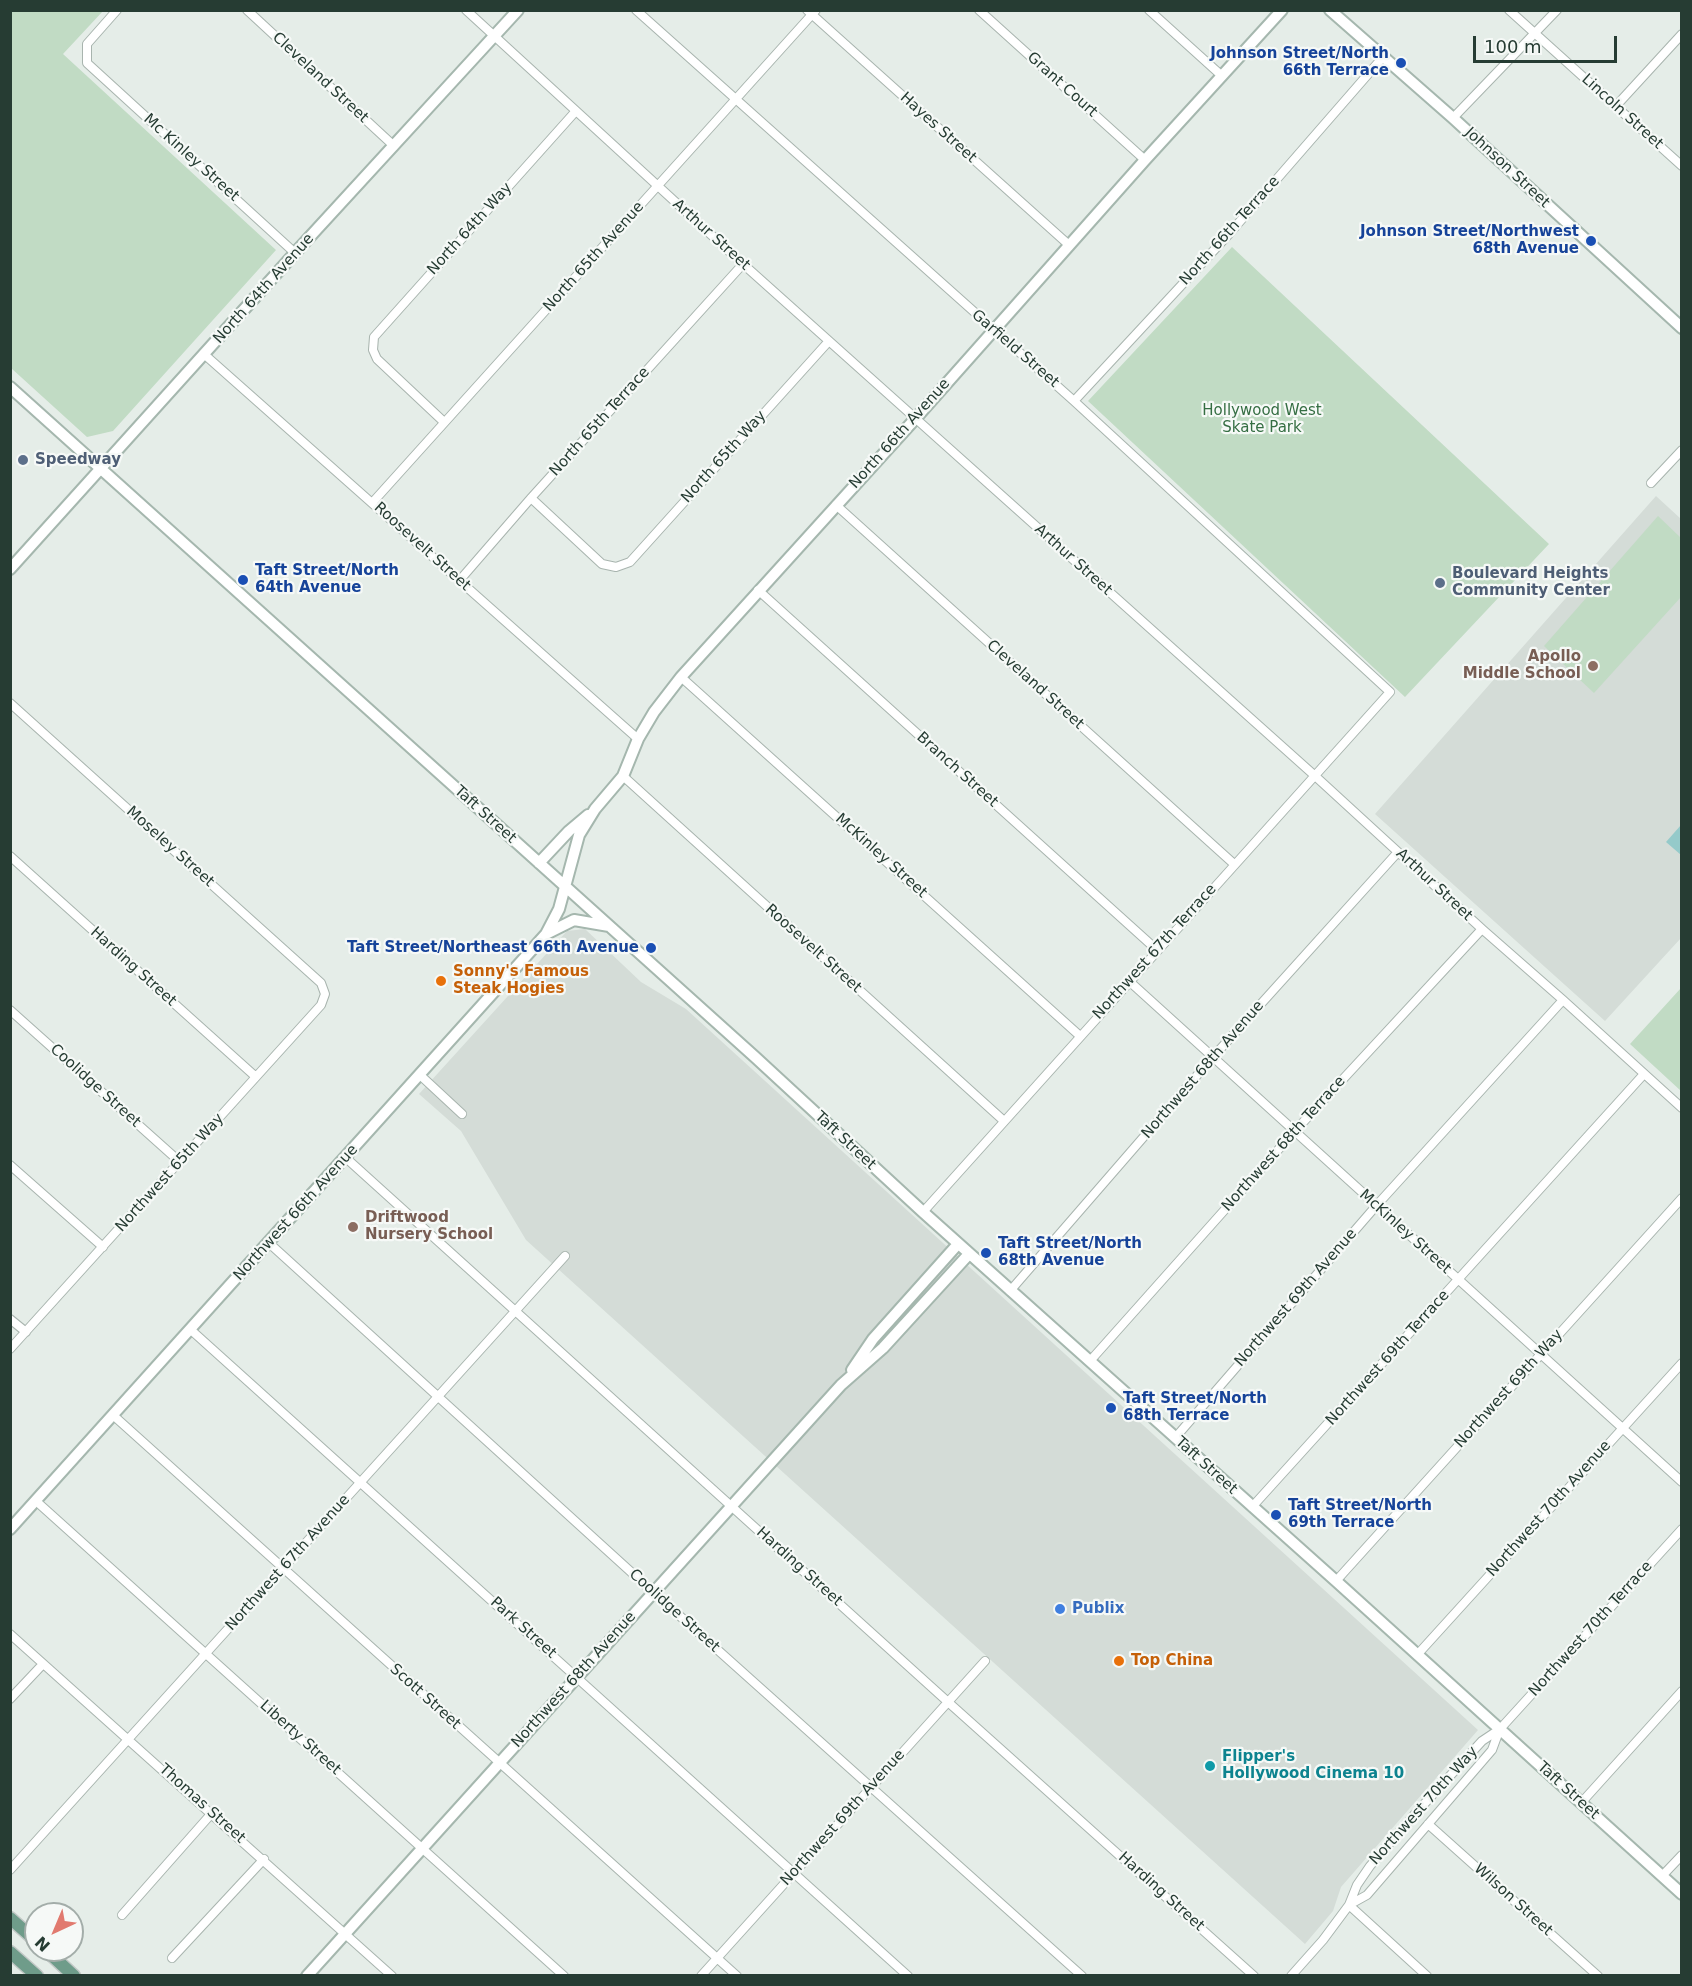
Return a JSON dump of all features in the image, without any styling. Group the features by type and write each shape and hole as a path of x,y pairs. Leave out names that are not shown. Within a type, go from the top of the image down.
{"main road":[{"path":"10,1918 24,1930"},
{"path":"10,1952 37,1976"},
{"path":"59,1962 74,1976"}],"street":[{"name":"Mc Kinley Street","path":"117,10 87,44 87,63 295,253"},
{"name":"Cleveland Street","path":"247,10 394,146"},
{"name":"Arthur Street","path":"466,10 657,187 1682,1108"},
{"name":"North 64th Avenue","path":"10,569 295,253 495,38 518,10"},
{"name":"Garfield Street","path":"636,10 1074,401 1390,692"},
{"name":"Grant Court","path":"979,10 1145,160"},
{"path":"1149,10 1222,76"},
{"name":"North 66th Avenue","path":"566,887 579,835 595,809 623,776 638,739 654,712 681,677 1282,10"},
{"name":"Johnson Street","path":"1330,10 1453,118 1682,328"},
{"name":"Lincoln Street","path":"1509,10 1682,166"},
{"path":"1453,118 1557,10"},
{"name":"North 65th Avenue","path":"372,503 736,100 812,12"},
{"name":"Hayes Street","path":"812,12 1069,245"},
{"path":"1615,106 1682,34"},
{"name":"North 66th Terrace","path":"1074,401 1229,234 1383,57"},
{"name":"North 64th Way","path":"444,422 377,359 373,350 374,337 575,112"},
{"name":"North 65th Terrace","path":"459,580 743,264"},
{"name":"North 65th Way","path":"531,498 602,564 616,567 630,562 829,341"},
{"name":"Roosevelt Street","path":"205,355 638,739"},
{"name":"Taft Street","path":"10,387 755,1057 1010,1291 1336,1581 1682,1894"},
{"path":"1651,483 1682,450"},
{"name":"Cleveland Street","path":"836,506 1234,864"},
{"name":"Branch Street","path":"758,590 1157,950"},
{"name":"McKinley Street","path":"681,677 1080,1036"},
{"name":"Northwest 67th Terrace","path":"923,1212 1390,692"},
{"name":"Moseley Street","path":"10,703 321,983 325,994"},
{"name":"Roosevelt Street","path":"623,776 1004,1121"},
{"path":"539,863 569,831 595,809"},
{"name":"Northwest 68th Avenue","path":"1010,1291 1213,1057 1398,852"},
{"name":"Harding Street","path":"10,856 256,1077"},
{"name":"Northwest 66th Avenue","path":"10,1529 546,934 559,909 566,887"},
{"path":"546,934 574,920 609,926"},
{"name":"Northwest 68th Terrace","path":"1090,1361 1294,1132 1482,929"},
{"name":"McKinley Street","path":"1129,981 1682,1482"},
{"name":"Northwest 65th Way","path":"10,1349 321,1005 325,994"},
{"name":"Northwest 69th Avenue","path":"1175,1438 1376,1206 1563,1000"},
{"name":"Coolidge Street","path":"10,1010 180,1162"},
{"name":"Northwest 69th Terrace","path":"1252,1507 1644,1074"},
{"path":"420,1075 462,1114"},
{"name":"Harding Street","path":"346,1158 1254,1976"},
{"path":"10,1165 103,1247"},
{"name":"Northwest 69th Way","path":"1336,1581 1682,1198"},
{"name":"Coolidge Street","path":"269,1243 653,1592 1082,1976"},
{"name":"Northwest 68th Avenue","path":"841,1385 873,1339 958,1244"},
{"name":"Northwest 68th Avenue","path":"307,1976 841,1385 883,1348 969,1254"},
{"name":"Northwest 67th Avenue","path":"10,1870 564,1256"},
{"path":"10,1319 26,1332"},
{"name":"Park Street","path":"191,1330 908,1976"},
{"name":"Northwest 70th Avenue","path":"1417,1655 1682,1363"},
{"name":"Scott Street","path":"114,1416 737,1976"},
{"name":"Liberty Street","path":"36,1501 564,1976"},
{"name":"Northwest 70th Terrace","path":"1500,1730 1682,1528"},
{"name":"Thomas Street","path":"10,1634 392,1976"},
{"name":"Northwest 69th Avenue","path":"701,1976 985,1661"},
{"path":"10,1699 43,1664"},
{"path":"1581,1803 1682,1691"},
{"name":"Northwest 70th Way","path":"1349,1905 1367,1895 1492,1749 1500,1730"},
{"name":"Northwest 70th Way","path":"1291,1976 1323,1940 1349,1905 1357,1885 1370,1866 1482,1741 1500,1730"},
{"path":"122,1915 212,1813"},
{"name":"Wilson Street","path":"1428,1824 1598,1976"},
{"path":"1662,1876 1682,1855"},
{"path":"172,1958 264,1859"},
{"path":"1349,1905 1427,1976"}],"shaded area":[{"name":"Apollo Middle School","path":"1656,496 1681,519 1681,938 1605,1021 1375,814"},
{"path":"585,929 641,982 686,1009 1478,1730 1341,1887 1333,1911 1305,1944 526,1240 461,1131 419,1094 567,931"}],"green space":[{"path":"11,10 103,11 63,54 276,250 113,431 87,437 11,368"},
{"name":"Hollywood West Skate Park","path":"1232,247 1549,544 1405,697 1088,401"},
{"path":"1658,516 1681,538 1681,597 1594,693 1544,646"},
{"path":"1681,988 1681,1091 1630,1044"}],"water":[{"path":"1681,825 1681,855 1666,842"}],"place":[{"name":"Johnson Street/North 66th Terrace","path":"1401,63"},
{"name":"Johnson Street/Northwest 68th Avenue","path":"1591,241"},
{"name":"Speedway","path":"23,460"},
{"name":"Taft Street/North 64th Avenue","path":"243,580"},
{"name":"Boulevard Heights Community Center","path":"1440,583"},
{"name":"Apollo Middle School","path":"1593,666"},
{"name":"Taft Street/Northeast 66th Avenue","path":"651,948"},
{"name":"Sonny's Famous Steak Hogies","path":"441,981"},
{"name":"Driftwood Nursery School","path":"353,1227"},
{"name":"Taft Street/North 68th Avenue","path":"986,1253"},
{"name":"Taft Street/North 68th Terrace","path":"1111,1408"},
{"name":"Taft Street/North 69th Terrace","path":"1276,1515"},
{"name":"Publix","path":"1060,1609"},
{"name":"Top China","path":"1119,1661"},
{"name":"Flipper's Hollywood Cinema 10","path":"1210,1766"}]}
